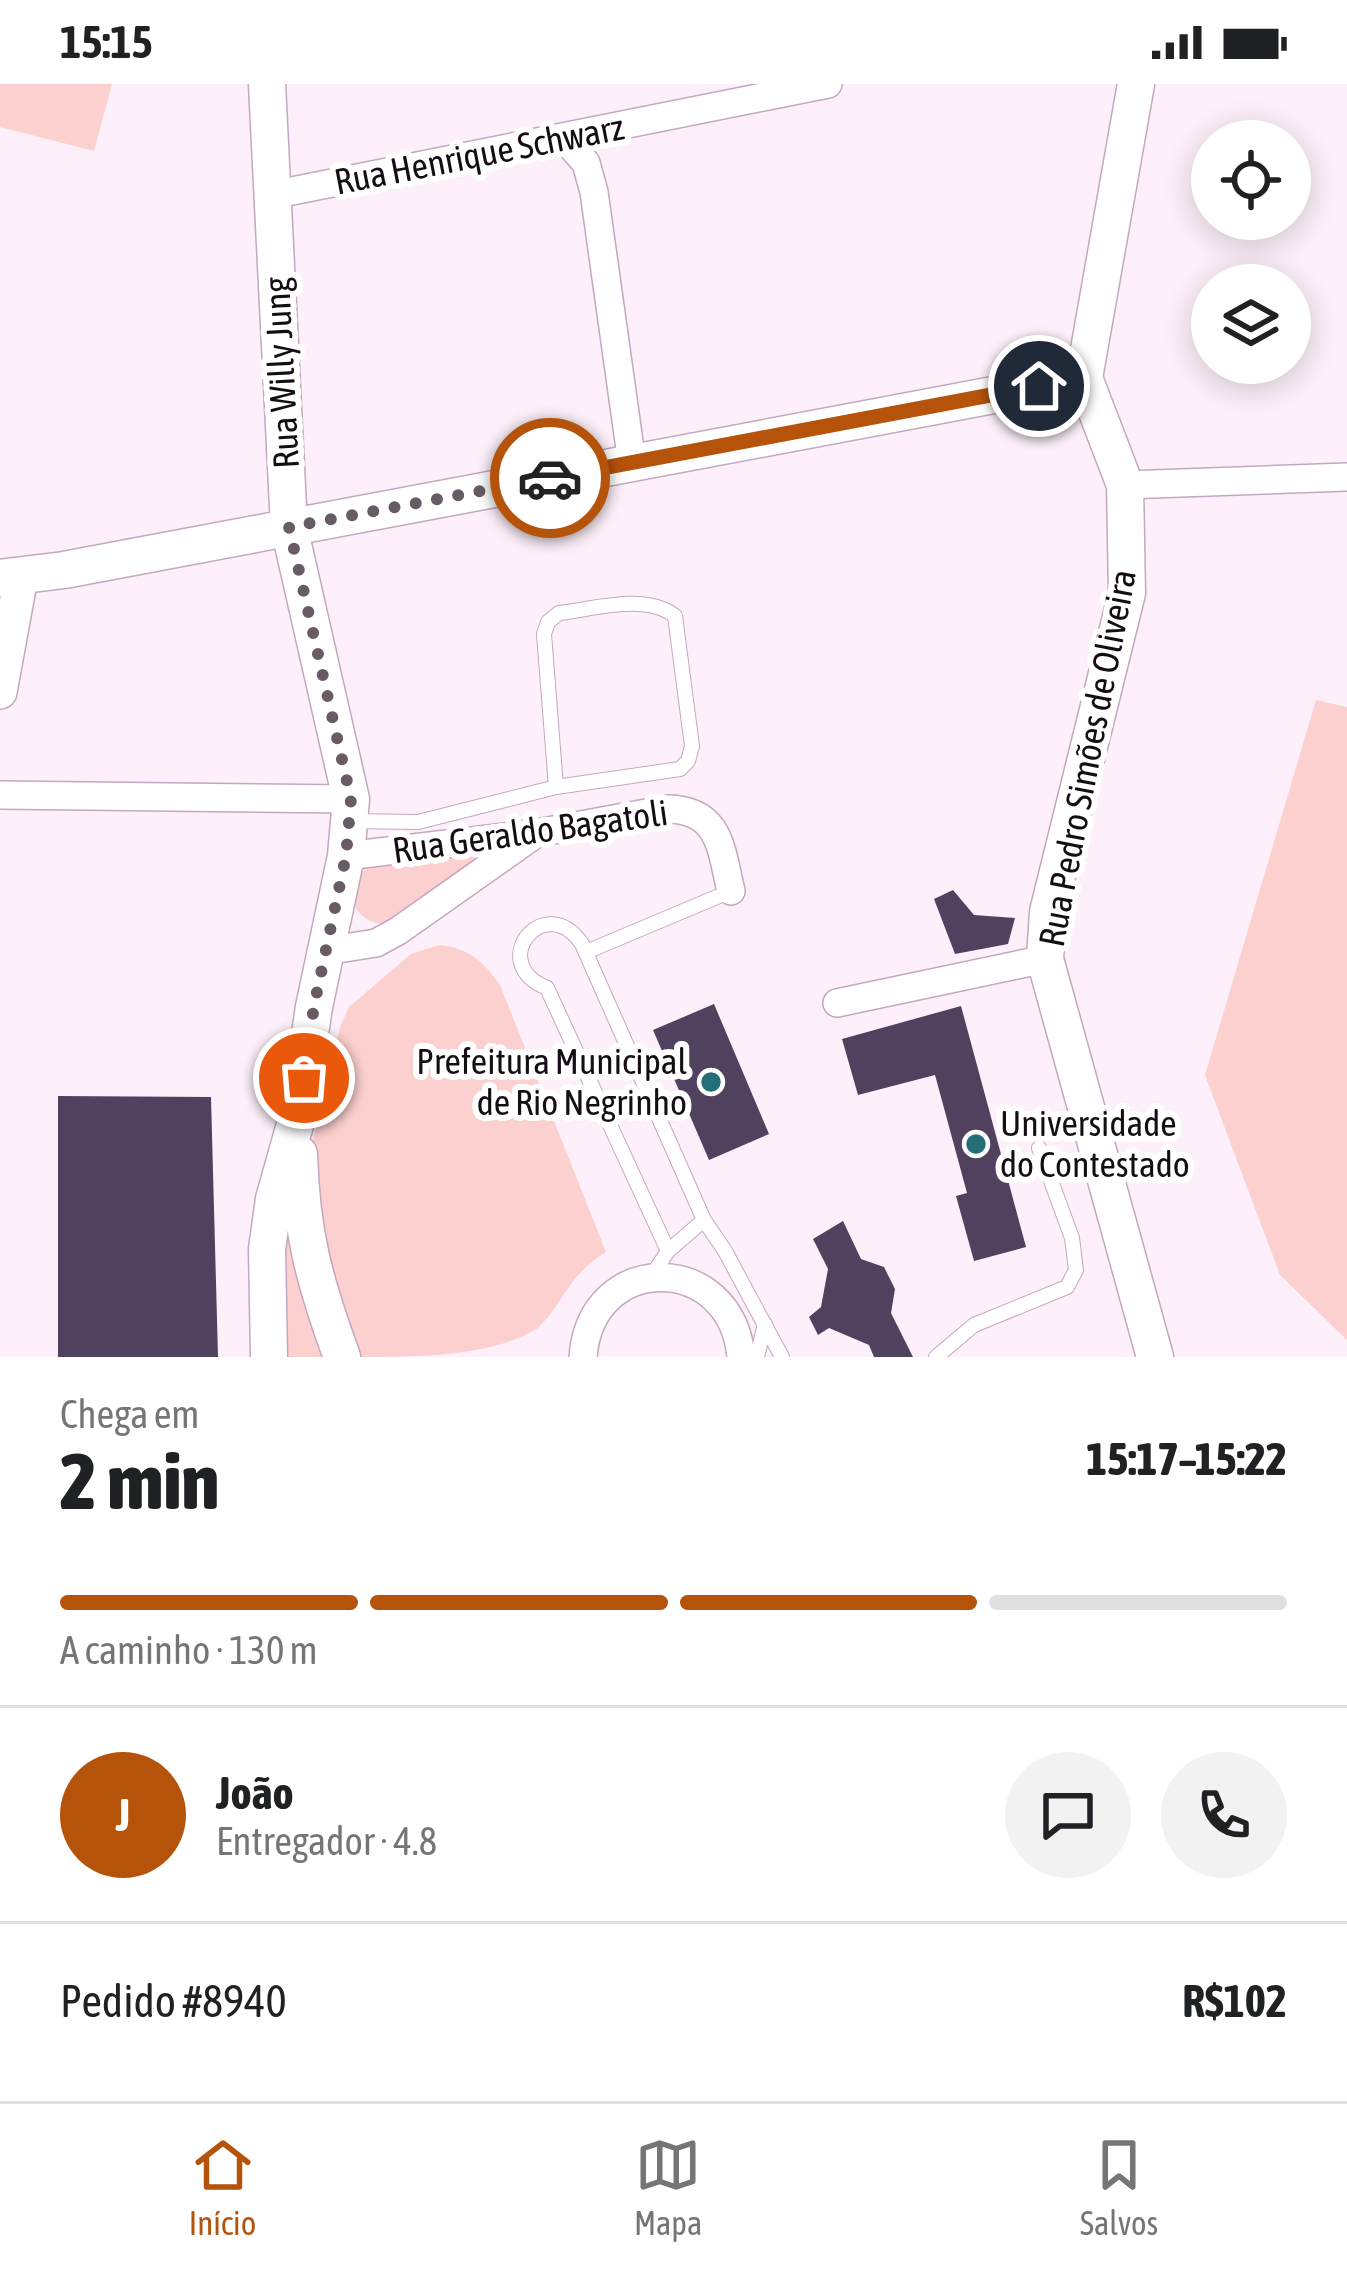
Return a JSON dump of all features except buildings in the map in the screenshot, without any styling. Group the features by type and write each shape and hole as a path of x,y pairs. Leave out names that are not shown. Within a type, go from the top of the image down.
{"main road":[{"name":"Rua Willy Jung","path":"267,84 289,527 349,825"},
{"path":"10,577 1084,378 1136,84"},
{"name":"Rua Pedro Simões de Oliveira","path":"1084,378 1125,485 1127,593 1048,912 1045,958 1155,1357"},
{"path":"268,1357 267,1249 274,1198 298,1114 349,825"},
{"path":"298,1114 304,1240 342,1357"}],"street":[{"name":"Rua Henrique Schwarz","path":"272,195 769,90 828,84"},
{"path":"563,137 586,163 594,192 632,463"},
{"path":"1125,485 1347,477"},
{"path":"0,692 10,577"},
{"name":"Rua Geraldo Bagatoli","path":"0,796 349,825 537,833 687,809 715,831 731,892"},
{"path":"325,951 376,943 398,931 537,833"},
{"path":"837,1003 1045,958"},
{"path":"555,1357 584,1347 593,1315 609,1297 651,1277 696,1284 716,1298 730,1316 741,1357"}],"lane":[{"path":"349,825 418,822 556,788 680,769 692,746 675,616 665,609 650,603 559,613 548,622 544,634 556,788"},
{"path":"586,952 731,892"},
{"path":"668,1251 547,988 525,974 520,961 526,936 550,923 574,933 586,952 704,1220 782,1357"},
{"path":"936,1357 974,1325 1066,1287 1076,1270 1072,1238 1039,1148"},
{"path":"651,1277 668,1251 704,1220"},
{"path":"757,1357 766,1324"}],"shaded area":[{"path":"0,84 112,84 94,151 0,127"},
{"path":"1316,700 1347,707 1347,1340 1280,1275 1205,1075"},
{"path":"502,845 396,923 371,921 356,908 354,888 367,867"},
{"path":"439,945 474,957 500,985 606,1252 583,1270 538,1328 520,1338 453,1353 358,1357 334,1303 311,1149 349,1007 411,954"},
{"path":"284,1178 328,1357 279,1357"}],"way so far":[{"path":"304,1078 346,856 351,799 289,527 550,478"}],"place":[{"name":"Prefeitura Municipal de Rio Negrinho","path":"711,1082"},
{"name":"Universidade do Contestado","path":"976,1144"}],"route":[{"path":"550,478 1039,386"}]}
